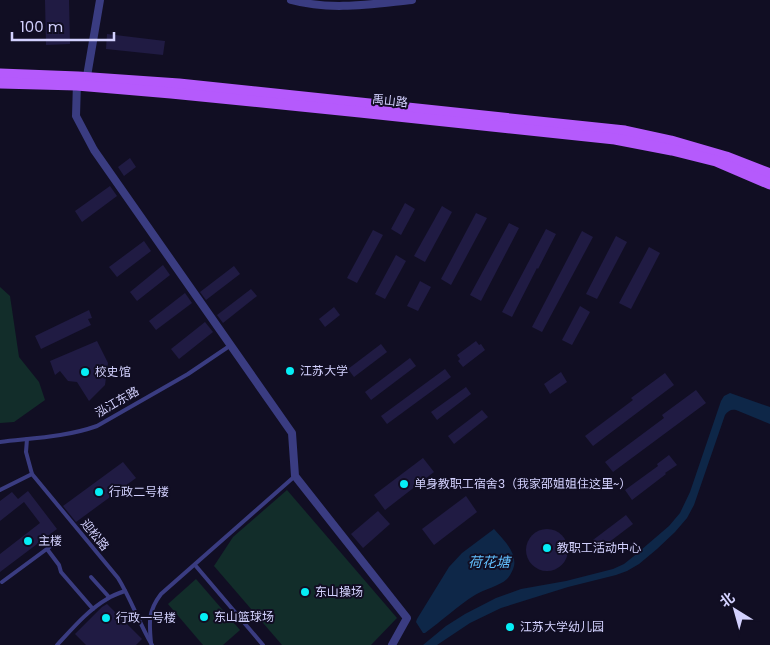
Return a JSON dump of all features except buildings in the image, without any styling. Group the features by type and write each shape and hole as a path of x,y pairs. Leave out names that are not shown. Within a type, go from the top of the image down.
{"main road":[{"name":"禹山路","path":"0,74 616,139 716,161 770,184"},
{"name":"禹山路","path":"0,82 82,82 198,86 625,132 671,141 726,156 770,174"}],"street":[{"path":"100,0 76,116 94,150 292,433 295,476 407,618 392,645"},
{"path":"291,0 330,7 412,0"}],"lane":[{"name":"泓江东路","path":"0,442 71,433 97,426 188,374 231,345"},
{"name":"迎松路","path":"27,439 26,452 32,474 118,578 152,645"},
{"path":"0,490 32,474"},
{"path":"152,645 150,619 154,602 295,476"},
{"path":"2,582 59,540"},
{"path":"47,549 60,564 61,572 93,609"},
{"path":"194,565 263,645"},
{"path":"92,577 109,597"},
{"path":"57,645 93,609 109,597 125,591"}],"green space":[{"path":"0,287 10,296 19,357 39,382 45,400 14,422 0,423"},
{"name":"东山操场","path":"287,490 397,618 371,645 282,645 214,566 233,537"},
{"name":"东山篮球场","path":"196,579 240,630 223,645 203,645 168,604"}],"water":[{"path":"730,393 770,407 770,424 736,410 728,411 694,505 687,518 675,532 639,564 616,575 568,587 501,608 470,623 437,645 423,645 446,626 496,598 521,589 566,581 613,569 624,564 634,556 669,526 680,513 690,492 721,401 724,396"},
{"name":"荷花塘","path":"494,529 508,546 513,556 514,566 507,579 468,599 423,633 416,622 417,619 449,567 462,553"}],"place":[{"name":"江苏大学","path":"290,371"},
{"name":"校史馆","path":"85,372"},
{"name":"单身教职工宿舍3（我家邵姐姐住这里~）","path":"404,484"},
{"name":"行政二号楼","path":"99,492"},
{"name":"主楼","path":"28,541"},
{"name":"教职工活动中心","path":"547,548"},
{"name":"东山操场","path":"305,592"},
{"name":"东山篮球场","path":"204,617"},
{"name":"行政一号楼","path":"106,618"},
{"name":"江苏大学幼儿园","path":"510,627"}]}
